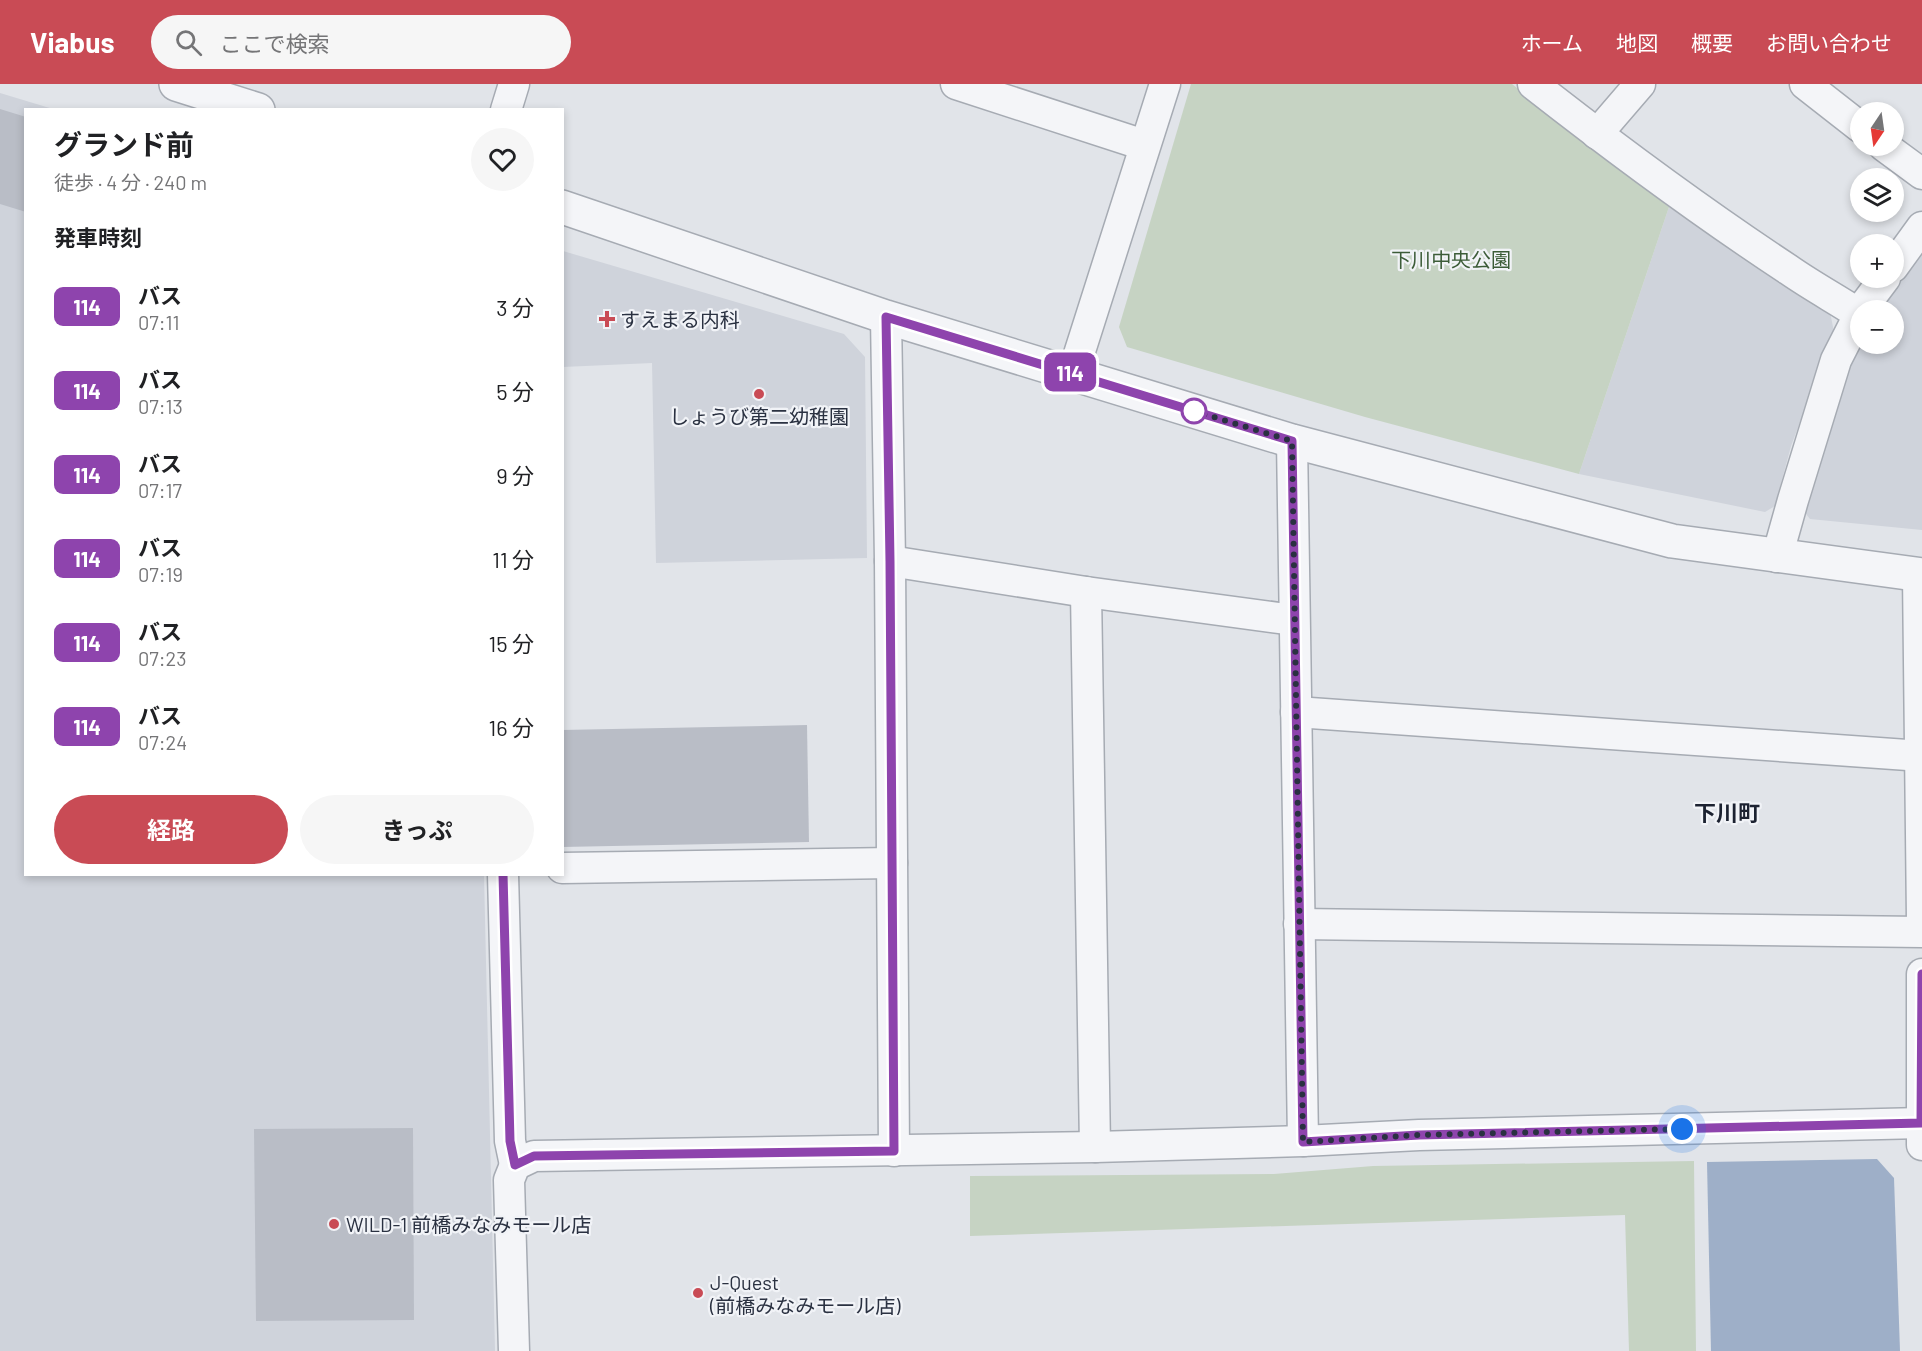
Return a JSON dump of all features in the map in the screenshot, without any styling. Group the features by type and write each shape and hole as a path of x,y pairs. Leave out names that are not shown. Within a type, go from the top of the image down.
{"street":[{"path":"176,84 252,108"},
{"path":"507,108 514,84"},
{"path":"956,84 1144,146"},
{"path":"1073,373 1165,84"},
{"path":"1533,84 1709,216 1791,272 1850,306"},
{"path":"1597,134 1640,84"},
{"path":"1805,84 1850,119"},
{"path":"1898,156 1922,174"},
{"path":"564,208 886,317 1292,441 1672,541 1920,575 1922,920"},
{"path":"1904,252 1922,227"},
{"path":"886,317 894,1151"},
{"path":"1777,557 1792,500 1836,360 1850,332"},
{"path":"1292,441 1303,1142"},
{"path":"890,561 1086,592 1294,620"},
{"path":"1086,592 1095,1147"},
{"path":"1296,712 1920,756"},
{"path":"564,868 892,862"},
{"path":"503,876 510,1141 515,1165 509,1180 514,1351"},
{"path":"1299,924 1922,932"},
{"path":"515,1165 534,1156 1095,1147 1303,1142 1419,1135 1922,1130 1922,974"}],"shaded area":[{"path":"0,93 50,108 24,108 24,876 484,876 495,1351 0,1351"},
{"path":"1669,207 1829,307 1834,332 1791,446 1775,506 1765,512 1579,474"},
{"name":"しょうび第二幼稚園","path":"564,251 844,334 865,357 867,558 656,563 652,363 564,367"},
{"path":"1922,253 1922,530 1810,519 1803,510 1854,354 1904,354 1904,300 1887,300 1896,288 1904,288 1904,277"}],"green space":[{"name":"下川中央公園","path":"1191,84 1512,84 1669,207 1579,474 1365,417 1127,347 1119,327"},
{"path":"1694,1161 1696,1351 1629,1351 1625,1215 970,1236 970,1176 1274,1174 1373,1166"}],"water":[{"path":"1877,1159 1894,1178 1900,1351 1711,1351 1707,1162"}],"building":[{"path":"0,109 24,116 24,211 0,204"},
{"path":"807,725 809,842 564,847 564,730"},
{"name":"WILD-1 前橋みなみモール店","path":"413,1128 414,1320 256,1321 254,1129"}],"bus line":[{"name":"114","path":"503,876 510,1141 515,1165 534,1156 894,1151 886,317 1292,441 1303,1142 1419,1135 1921,1123 1922,974"}],"place":[{"name":"すえまる内科","path":"607,319"},
{"name":"しょうび第二幼稚園","path":"759,394"},
{"name":"WILD-1 前橋みなみモール店","path":"334,1224"},
{"name":"J-Quest (前橋みなみモール店)","path":"698,1293"}],"district":[{"name":"下川町","path":"1727,812"}],"route":[{"path":"1194,411 1292,441 1303,1142 1419,1135 1682,1129"}]}
